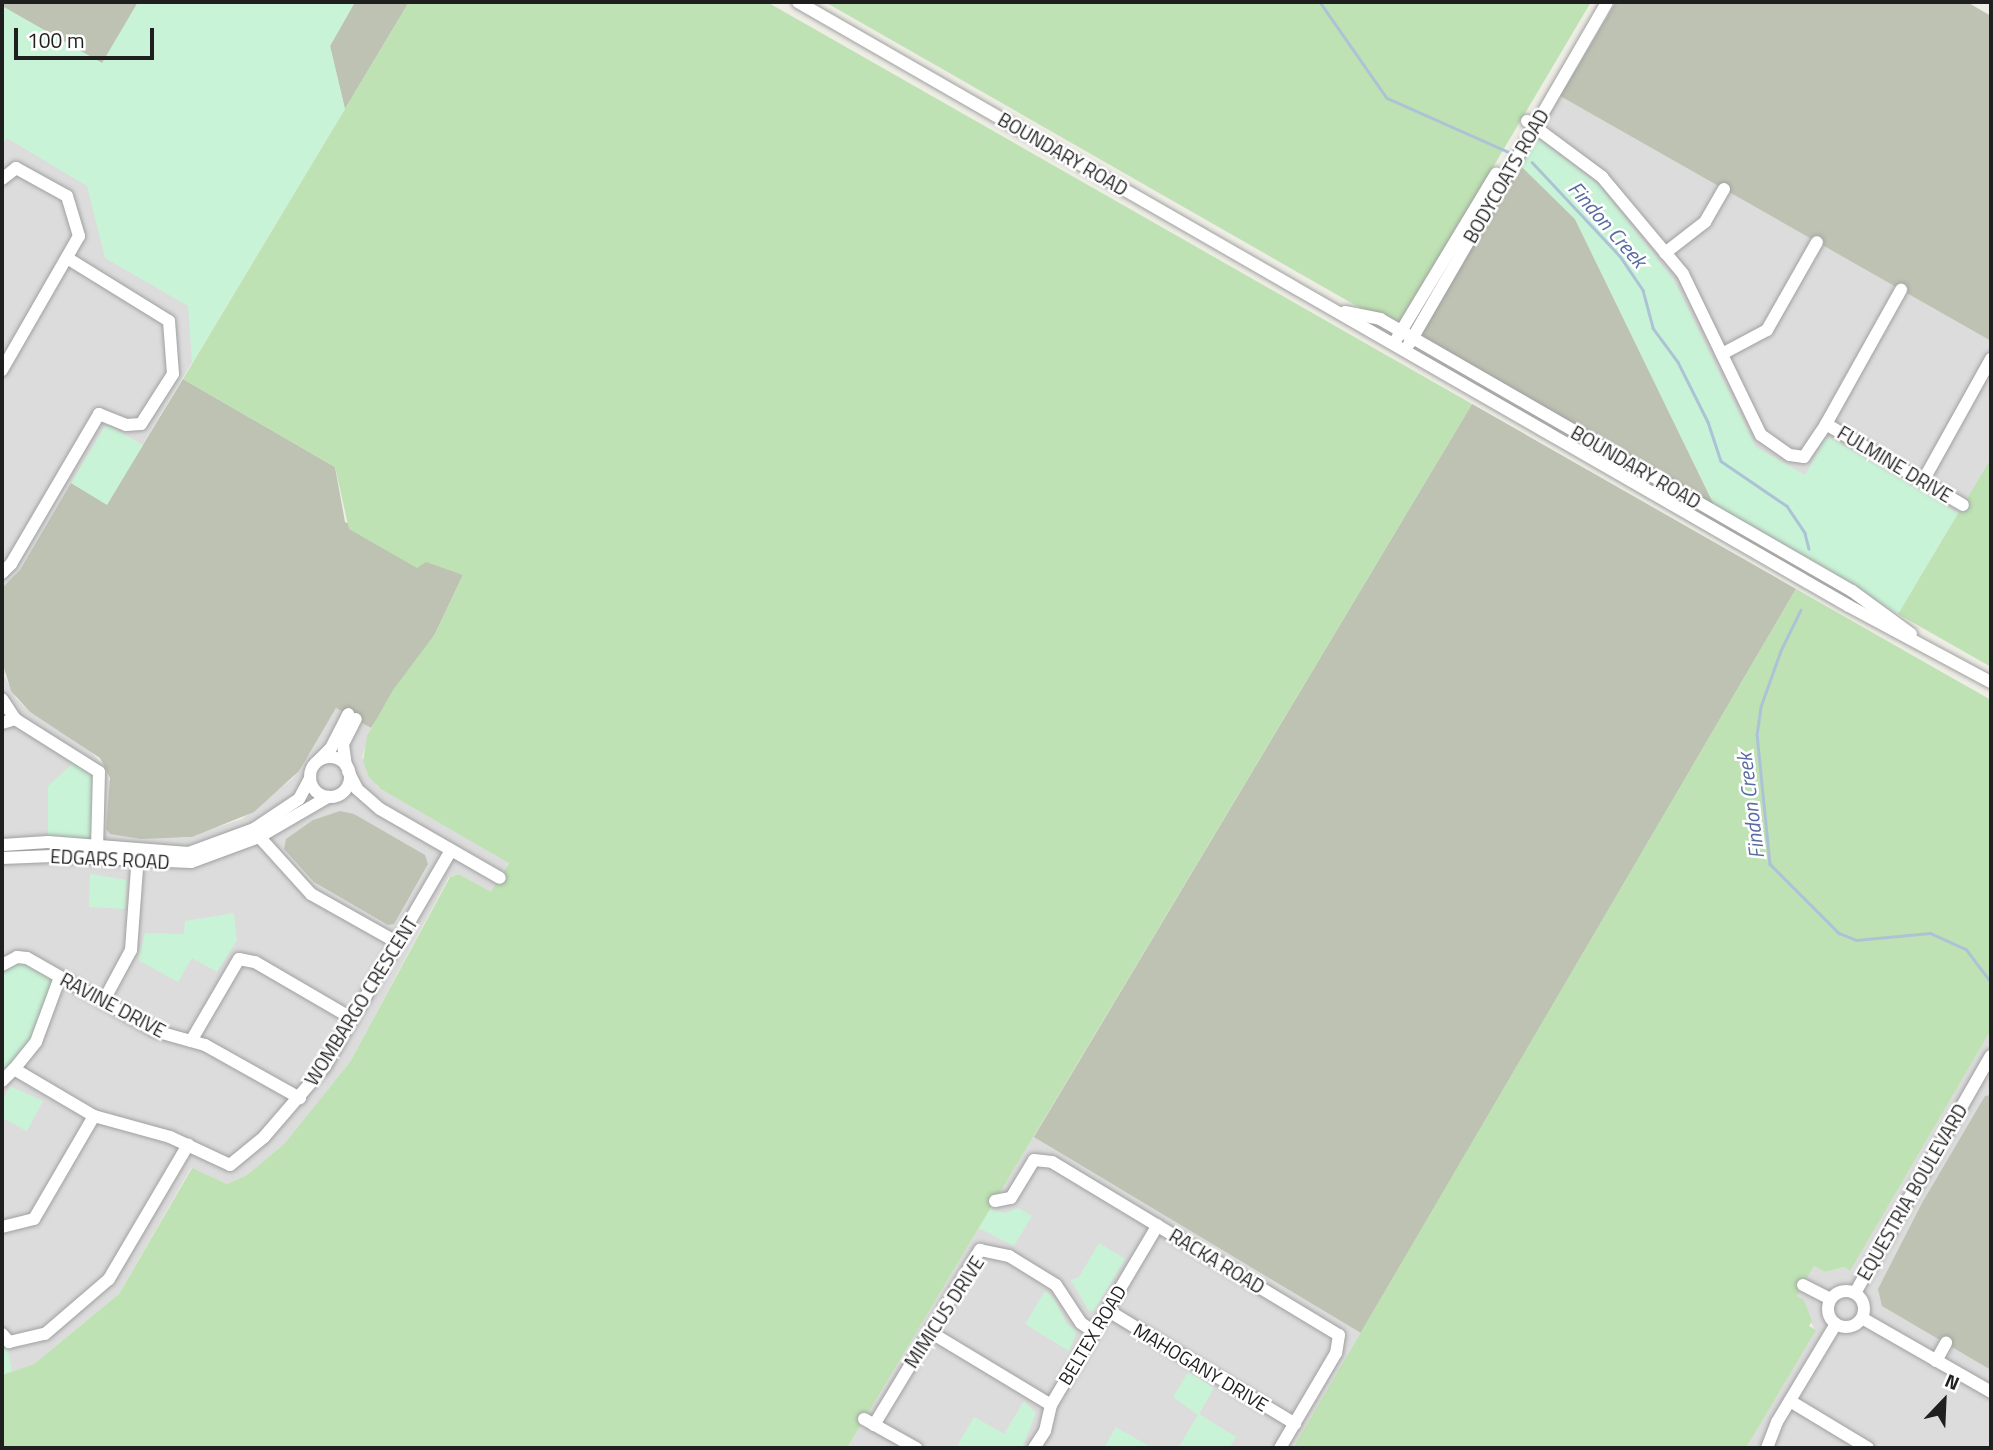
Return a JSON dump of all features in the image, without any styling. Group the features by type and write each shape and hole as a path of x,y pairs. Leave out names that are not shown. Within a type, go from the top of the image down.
{"street":[{"name":"BOUNDARY ROAD","path":"798,2 1934,651 1991,688"},
{"name":"BODYCOATS ROAD","path":"1406,350 1598,2"},
{"name":"BODYCOATS ROAD","path":"1393,343 1607,2"},
{"path":"1531,123 1602,177 1683,274 1761,435 1772,446 1804,457 1826,424 1901,290"},
{"path":"2,179 16,168 67,196 79,236 2,370"},
{"path":"1665,253 1704,222 1724,189"},
{"path":"1722,354 1767,330 1817,242"},
{"path":"2,573 11,564 99,414 126,425 141,425 173,374 169,321 67,258"},
{"name":"BOUNDARY ROAD","path":"1327,306 1380,319 1852,591 1934,651"},
{"path":"1923,481 1991,359"},
{"name":"FULMINE DRIVE","path":"1826,424 1963,505"},
{"name":"BOUNDARY ROAD","path":"1960,667 1991,682"},
{"path":"2,699 15,719 99,772 97,846"},
{"path":"329,797 345,790 347,769 344,744 352,716 331,748 318,760 310,778 315,791 329,797 380,809"},
{"path":"2,723 15,719"},
{"path":"318,760 335,758 347,769 358,789 380,809 500,878"},
{"name":"EDGARS ROAD","path":"256,833 299,799 310,778"},
{"name":"EDGARS ROAD","path":"2,858 138,856 191,862 329,797"},
{"path":"256,833 311,894 398,943"},
{"name":"EDGARS ROAD","path":"2,845 48,842 97,846 138,856"},
{"name":"WOMBARGO CRESCENT","path":"14,1069 93,1116 188,1145 230,1165 300,1098 353,1019 451,850"},
{"path":"103,1002 131,950 138,856"},
{"name":"RAVINE DRIVE","path":"2,965 17,957 27,958 155,1031 191,1041 300,1098"},
{"path":"191,1041 239,960 255,962 353,1019"},
{"path":"2,1081 36,1042 60,976"},
{"name":"EQUESTRIA BOULEVARD","path":"1855,1293 1991,1056"},
{"path":"1979,1076 1991,1084"},
{"path":"2,1227 34,1219 93,1116"},
{"path":"2,1334 9,1342 45,1334 110,1279 188,1145"},
{"name":"RACKA ROAD","path":"995,1201 1011,1198 1034,1160 1044,1160 1158,1225 1339,1335 1340,1345 1280,1448"},
{"name":"BELTEX ROAD","path":"1034,1448 1045,1432 1051,1405 1158,1225"},
{"name":"MIMICUS DRIVE","path":"916,1448 869,1422 981,1250 993,1250 1056,1284 1081,1324 1094,1332"},
{"path":"1803,1285 1830,1299"},
{"path":"1843,1290 1855,1293 1864,1305 1862,1318 1850,1327 1836,1324 1828,1312 1830,1299 1843,1290"},
{"name":"MAHOGANY DRIVE","path":"1107,1310 1294,1424"},
{"path":"1862,1318 1991,1392"},
{"path":"1768,1448 1790,1401 1836,1324"},
{"path":"930,1332 1051,1405"},
{"path":"1936,1361 1946,1343"},
{"path":"1790,1401 1868,1448"}],"shaded area":[{"path":"2,2 409,2 4,675 16,698 30,712 85,746 107,768 111,789 106,829 110,834 184,838 242,819 293,778 336,708 371,728 362,757 377,786 509,862 492,893 459,874 449,877 350,1062 284,1144 247,1175 227,1184 191,1168 119,1294 34,1364 2,1375"},
{"path":"2,2 138,2 103,64 2,6"},
{"path":"355,2 409,2 345,109 330,46"},
{"path":"1616,2 1967,2 1991,16 1991,341 1560,96"},
{"path":"1560,96 1991,341 1991,458 1898,614 1422,332"},
{"path":"1520,165 1575,219 1717,511 1424,344 1422,332"},
{"path":"183,379 335,467 345,522 463,575 435,634 371,728 336,708 299,771 254,812 192,837 141,839 110,834 106,829 110,778 100,758 30,712 11,691 2,661 2,588 20,570 71,483 107,504"},
{"path":"1472,404 1796,589 1293,1448 847,1448"},
{"path":"1472,404 1796,589 1361,1333 1034,1137"},
{"path":"340,811 354,814 425,855 428,864 394,924 388,925 314,882 284,849 286,839 313,820"},
{"path":"1991,1030 1991,1448 1746,1448 1815,1330 1797,1296 1814,1266 1825,1272 1844,1267 1850,1270"},
{"path":"1991,1095 1991,1370 1882,1306 1878,1289 1922,1203 1985,1096"}],"green space":[{"path":"138,2 355,2 330,46 345,109 192,363 188,306 105,258 87,186 7,138 2,146 2,6 102,63"},
{"path":"409,2 767,2 1472,404 847,1448 2,1448 2,1375 34,1364 119,1294 192,1168 227,1184 247,1175 284,1144 350,1062 450,877 459,874 491,892 509,863 381,789 369,777 363,761 367,736 393,690 435,634 463,575 426,562 417,568 349,529 335,467 183,379"},
{"path":"825,2 1591,2 1397,329"},
{"path":"1536,137 1598,184 1674,280 1756,447 1805,475 1825,439 1831,438 1958,513 1898,614 1717,511 1575,219 1520,165"},
{"path":"110,426 143,445 107,505 71,483 104,427"},
{"path":"1991,458 1991,667 1898,614"},
{"path":"1796,589 1991,700 1991,1030 1850,1271 1844,1267 1825,1272 1814,1266 1797,1296 1804,1300 1812,1321 1809,1326 1816,1330 1746,1448 1293,1448"},
{"path":"80,757 99,772 97,846 48,842 48,786"},
{"path":"90,874 127,880 125,909 89,907"},
{"path":"234,913 237,940 217,972 192,958 178,982 138,960 145,933 184,934 185,921"},
{"path":"17,957 60,977 36,1042 2,1081 2,964"},
{"path":"10,1086 43,1101 27,1131 2,1118 2,1101"},
{"path":"1018,1208 1032,1216 1014,1246 979,1228 990,1209 1005,1213"},
{"path":"1099,1243 1125,1259 1094,1310 1089,1311 1071,1280 1079,1277"},
{"path":"1045,1291 1054,1298 1067,1324 1077,1330 1069,1351 1025,1324"},
{"path":"2,1318 12,1371 2,1375"},
{"path":"1188,1372 1214,1388 1199,1414 1236,1437 1229,1448 1178,1448 1198,1415 1173,1397"},
{"path":"1024,1401 1036,1413 1022,1448 956,1448 974,1417 1004,1434"},
{"path":"1116,1427 1152,1448 1104,1448"}],"waterway":[{"name":"Findon Creek","path":"1320,2 1387,98 1509,152"},
{"name":"Findon Creek","path":"1532,162 1620,256 1643,290 1653,328 1678,362 1708,422 1721,461 1787,506 1805,533 1809,549"},
{"name":"Findon Creek","path":"1801,610 1781,651 1761,707 1757,734 1770,864 1839,933 1856,940 1930,933 1966,949 1991,982"}]}
